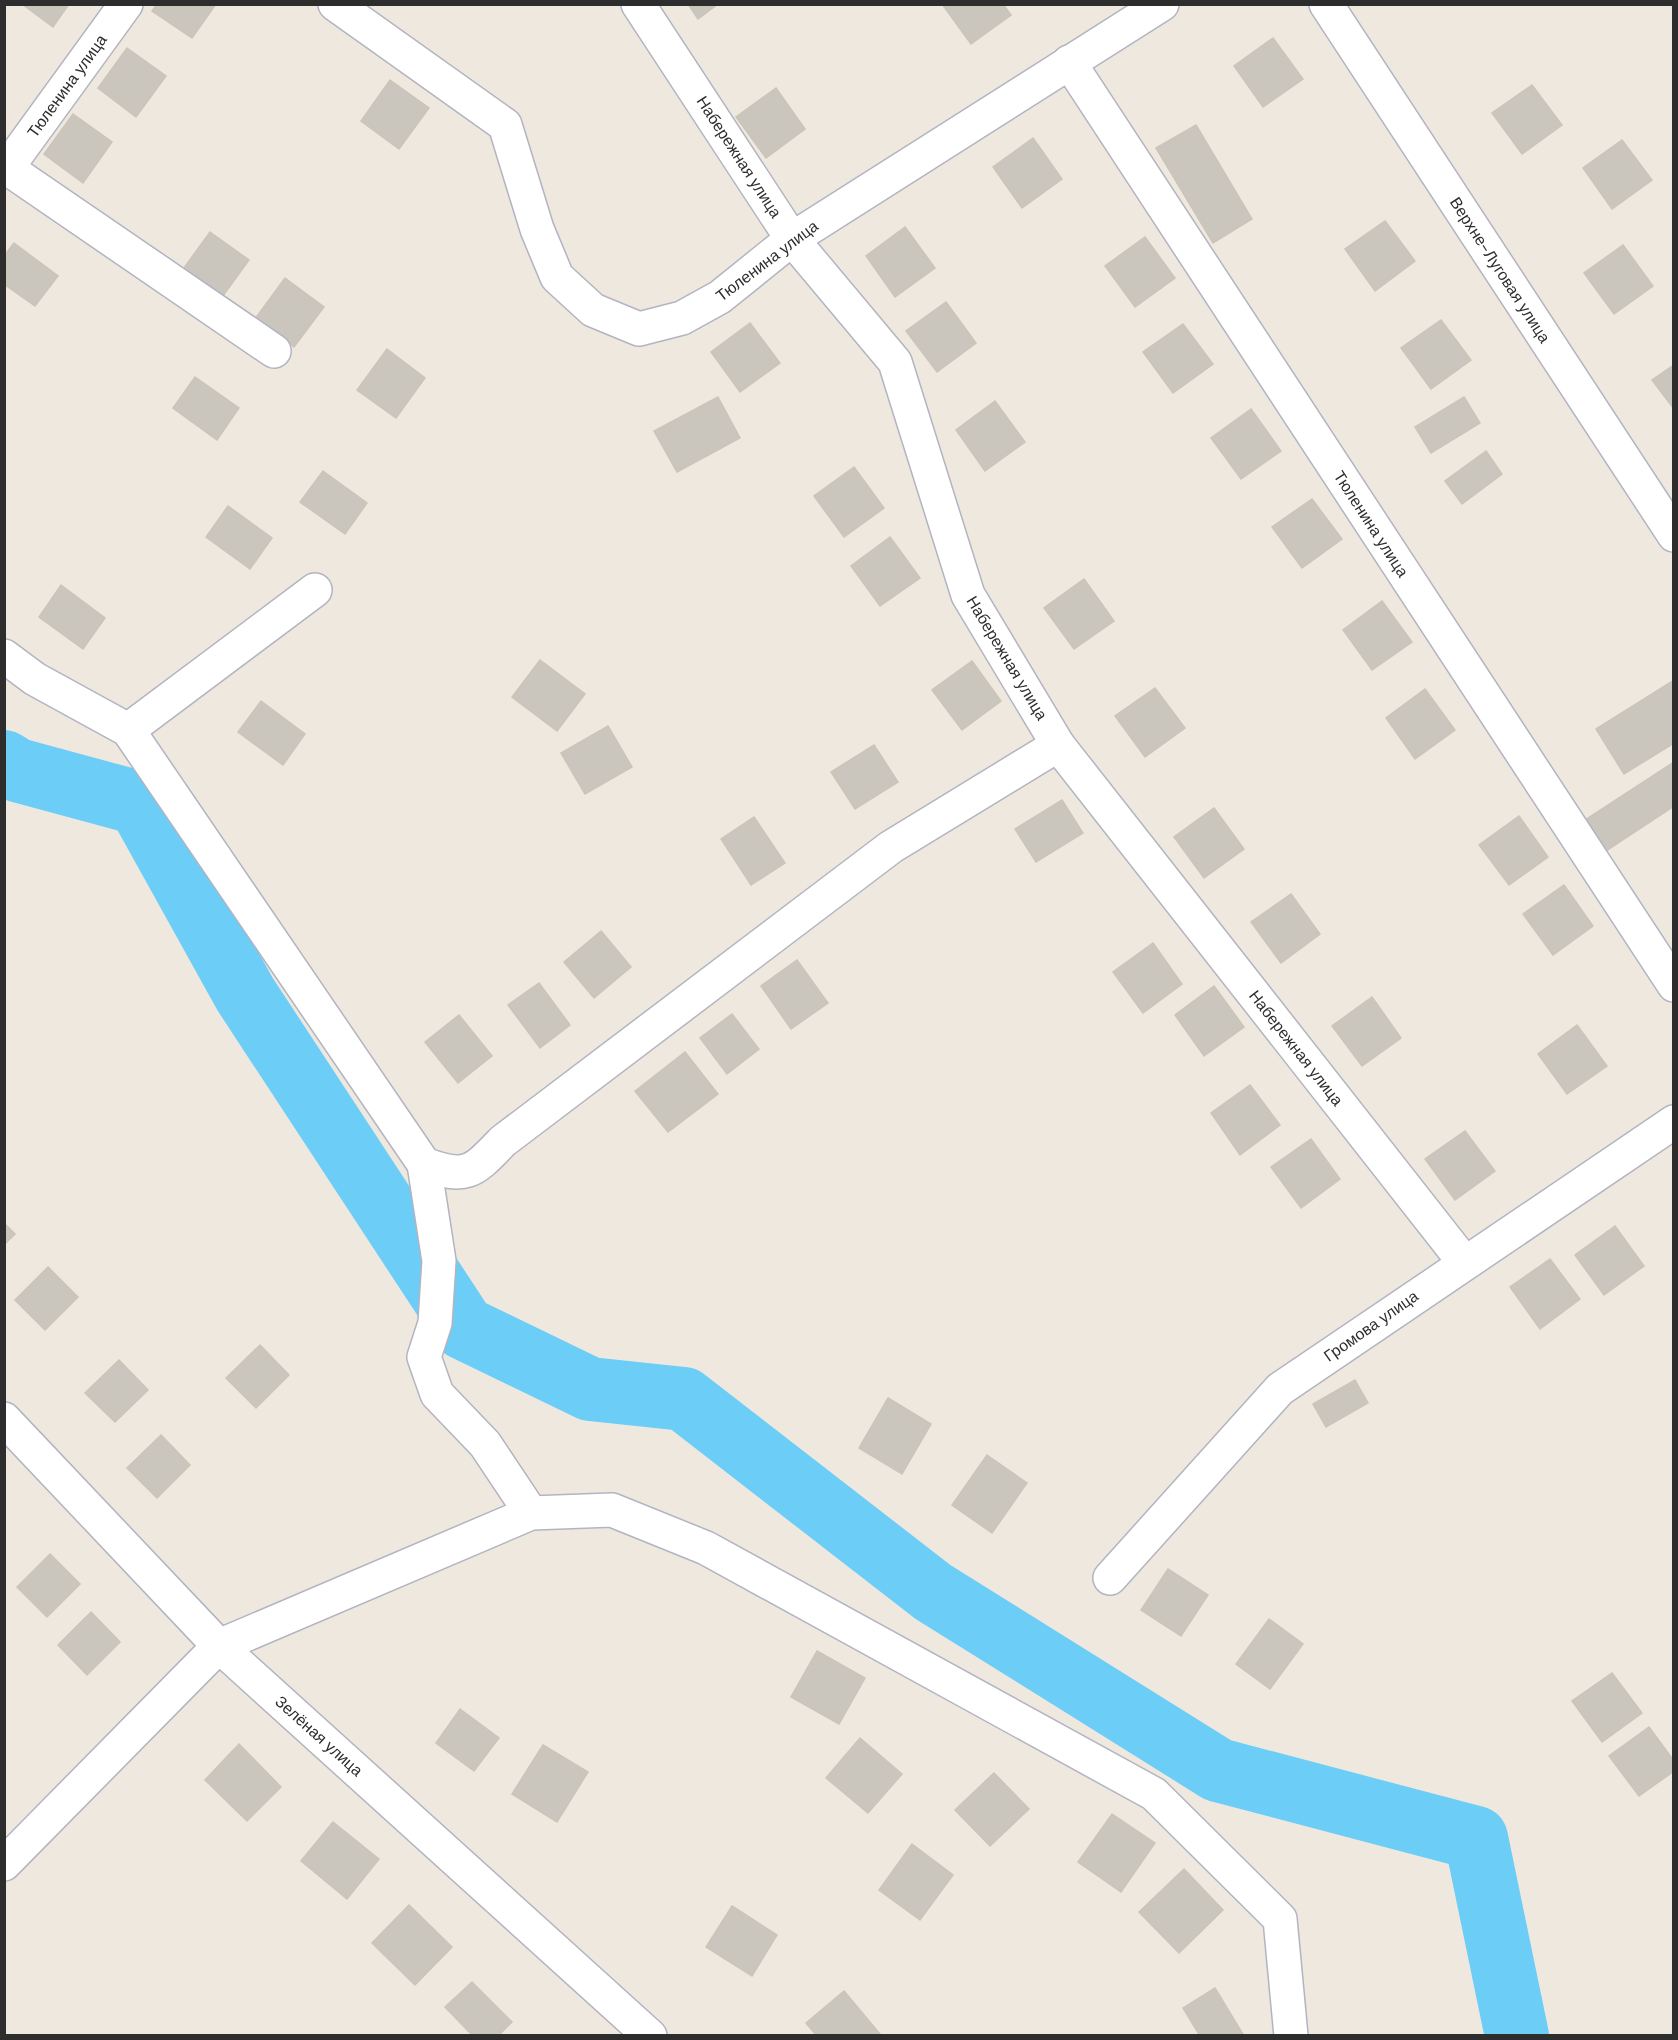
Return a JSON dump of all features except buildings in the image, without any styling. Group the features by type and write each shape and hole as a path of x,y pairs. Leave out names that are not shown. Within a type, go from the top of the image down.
{"street":[{"name":"Тюленина улица","path":"6,167 126,4"},
{"name":"Тюленина улица","path":"335,4 505,125 537,229 556,277 593,310 639,328 682,318 720,297 792,239 1162,4"},
{"name":"Набережная улица","path":"638,4 792,239 896,362 968,595 1058,745 1464,1262"},
{"name":"Верхне-Луговая улица","path":"1326,4 1674,536"},
{"name":"Тюленина улица","path":"1070,62 1674,985"},
{"path":"6,167 274,351"},
{"path":"128,730 315,590"},
{"path":"4,656 34,680 128,730 424,1164 440,1261 435,1323 424,1357 437,1394 485,1444 531,1513"},
{"path":"424,1164 450,1173 477,1168 503,1141 891,847 1058,745"},
{"name":"Громова улица","path":"1110,1578 1280,1389 1464,1262 1674,1122"},
{"name":"Зелёная улица","path":"4,1419 219,1646 650,2036"},
{"path":"4,1864 219,1646 531,1513 612,1510 706,1548 1154,1794 1280,1919 1291,2036"}],"waterway":[{"path":"4,762 17,770 139,803 245,994 464,1328 590,1389 684,1399 933,1592 1218,1770 1476,1838 1517,2036"}]}
